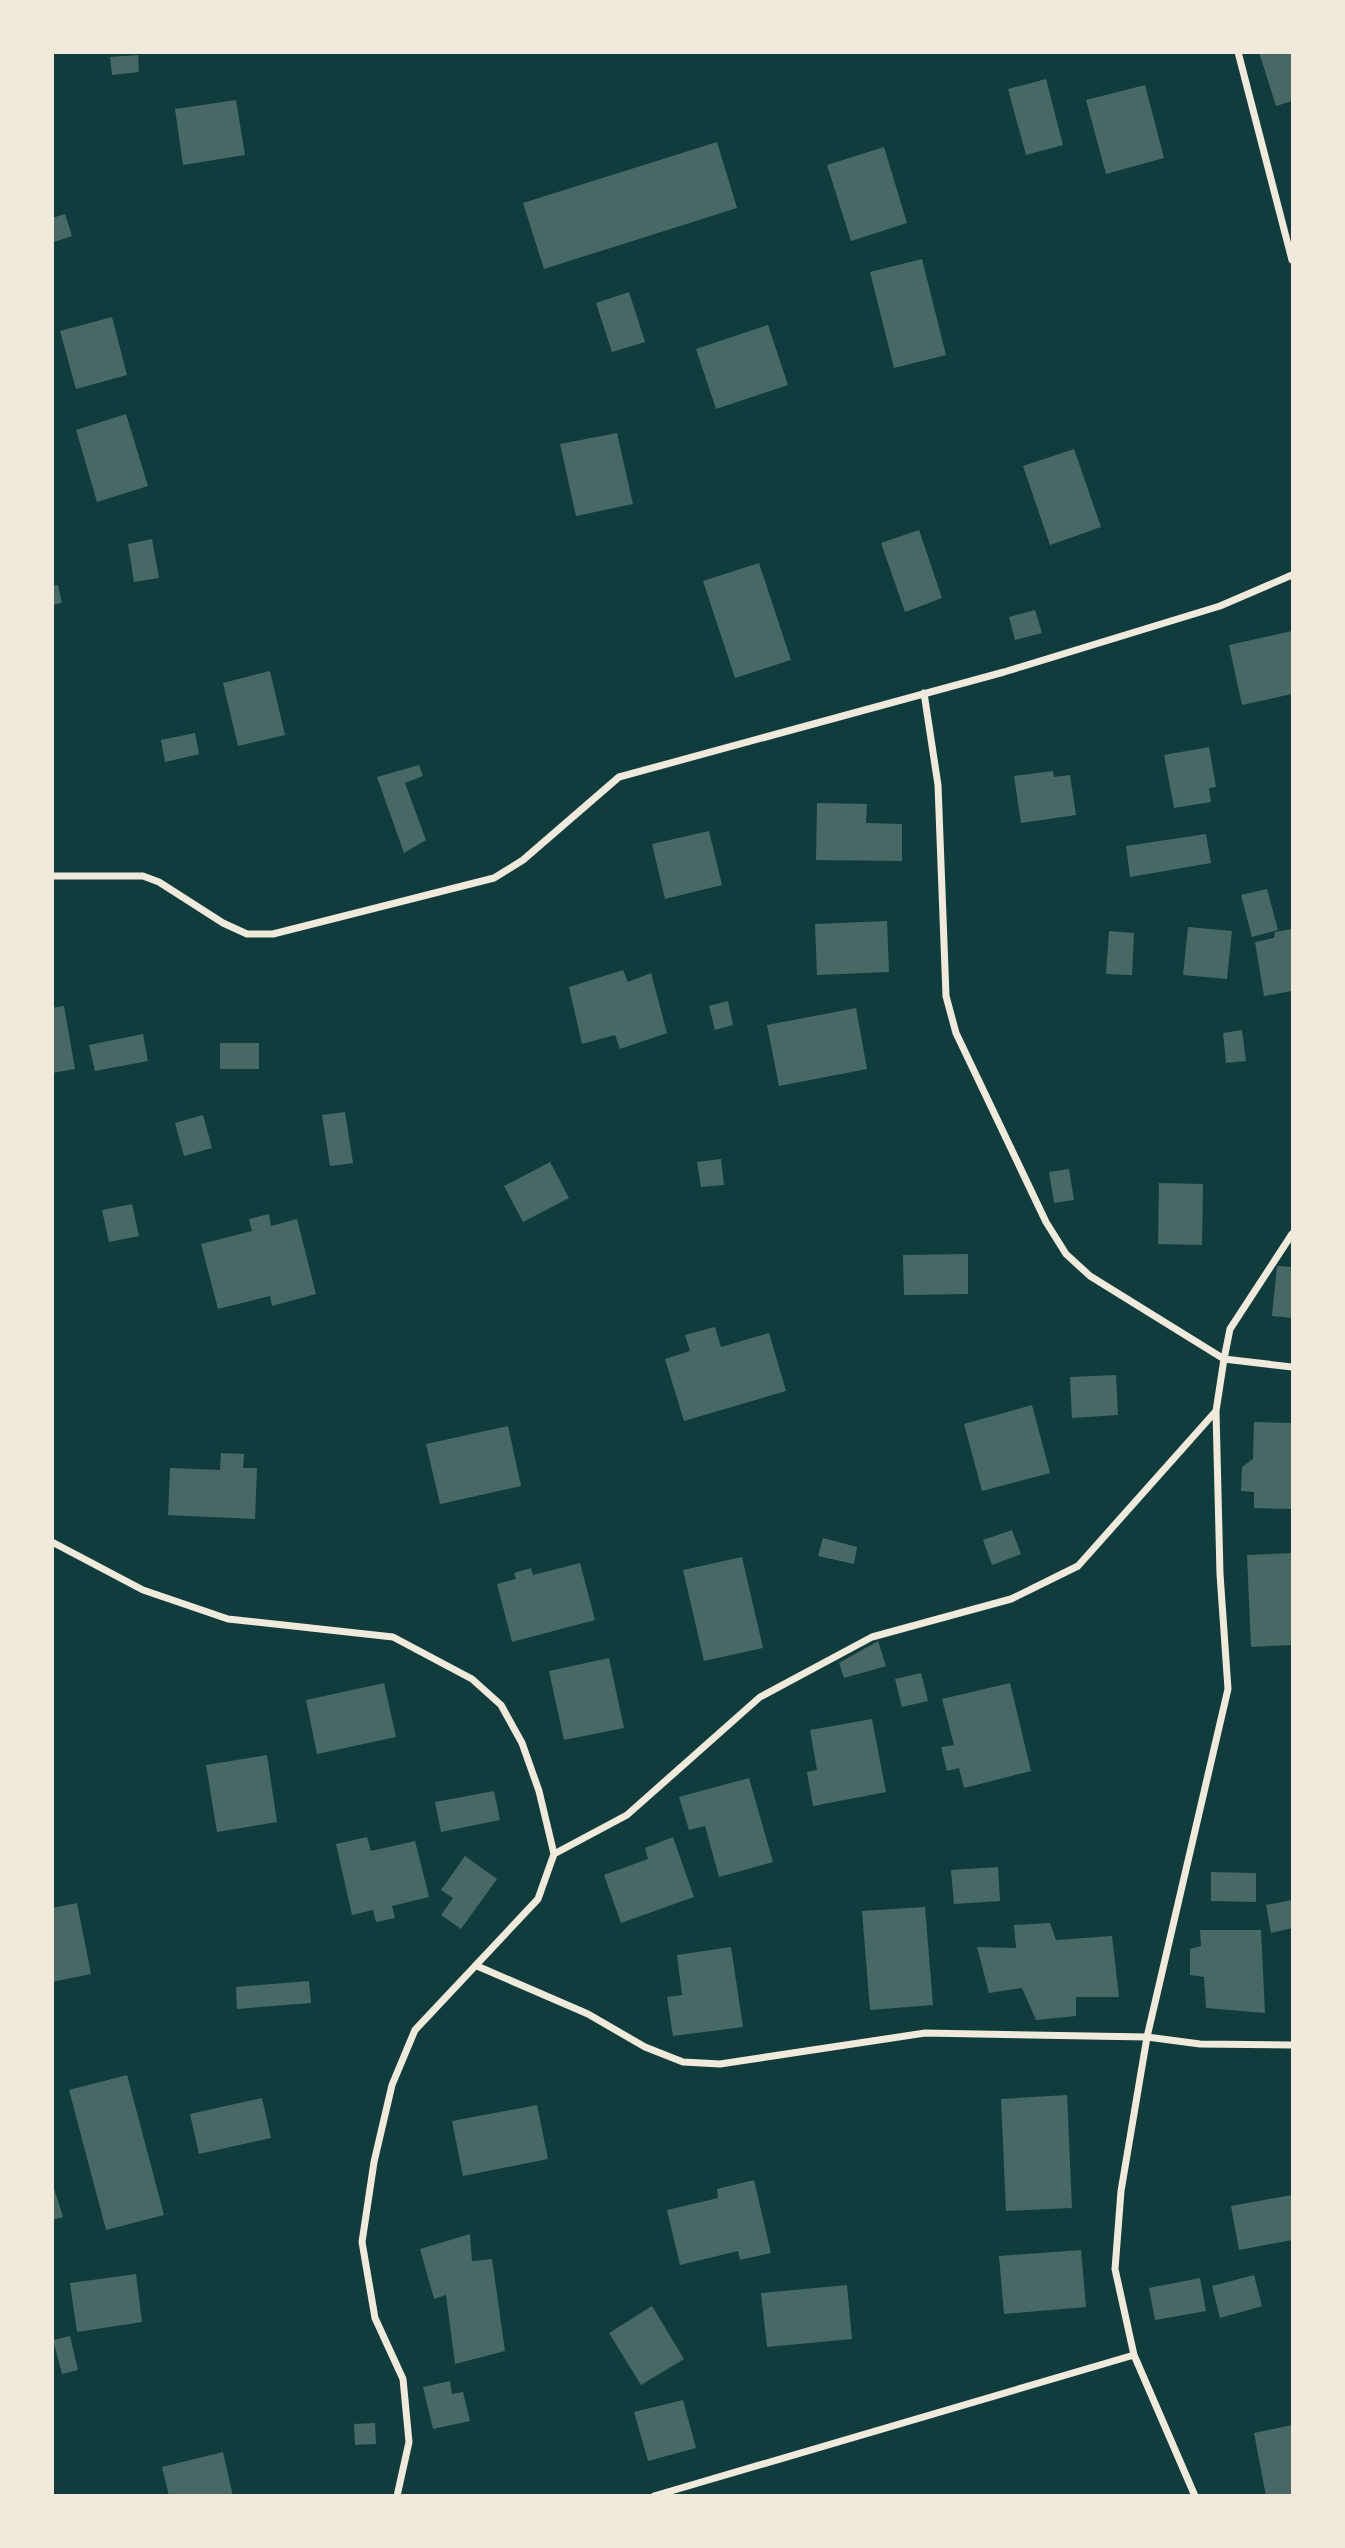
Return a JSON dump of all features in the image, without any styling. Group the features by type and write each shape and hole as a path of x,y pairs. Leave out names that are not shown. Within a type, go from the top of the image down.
{"street":[{"path":"1238,52 1293,260"},
{"path":"52,876 143,876 159,882 223,923 247,934 273,934 494,878 523,860 619,777 817,726 1004,672 1220,606 1293,575"},
{"path":"924,693 938,785 946,996 956,1032 1027,1183 1066,1254 1090,1276 1224,1359 1293,1367"},
{"path":"1195,2496 1134,2355 1115,2269 1121,2191 1147,2037 1228,1689 1220,1574 1216,1411 1224,1359 1230,1329 1293,1234"},
{"path":"554,1854 627,1815 760,1697 872,1637 1011,1599 1078,1566 1216,1411"},
{"path":"52,1542 143,1590 228,1619 393,1637 472,1679 501,1705 522,1743 539,1791 554,1854 538,1899 415,2030 391,2085 370,2189 362,2242 375,2318 402,2379 407,2429 408,2442 397,2496"},
{"path":"477,1966 589,2014 645,2047 683,2062 720,2064 925,2033 1147,2037 1200,2043 1293,2045"},
{"path":"654,2496 1134,2355"}],"building":[{"path":"1259,52 1292,52 1292,101 1276,106"},
{"path":"138,55 139,72 112,75 110,57"},
{"path":"1046,79 1063,145 1026,155 1008,89"},
{"path":"1145,85 1164,158 1106,174 1086,100"},
{"path":"236,100 245,155 183,165 175,109"},
{"path":"717,142 737,208 544,269 523,203"},
{"path":"884,147 907,223 851,241 827,165"},
{"path":"65,214 72,236 54,242 52,218"},
{"path":"922,259 946,355 894,368 870,272"},
{"path":"629,292 645,342 612,352 596,303"},
{"path":"112,317 127,375 76,389 60,331"},
{"path":"768,325 788,385 716,409 696,349"},
{"path":"126,414 148,486 97,502 76,430"},
{"path":"617,433 633,504 576,516 560,444"},
{"path":"1074,449 1101,527 1050,545 1023,466"},
{"path":"919,530 942,598 905,612 881,543"},
{"path":"152,539 159,578 134,582 128,544"},
{"path":"759,563 791,660 735,678 703,581"},
{"path":"58,585 62,603 52,605 52,586"},
{"path":"1035,610 1042,633 1015,640 1009,617"},
{"path":"1292,631 1292,694 1242,705 1229,645"},
{"path":"270,671 285,735 238,746 223,683"},
{"path":"195,733 199,754 165,762 161,740"},
{"path":"1209,747 1216,787 1209,788 1211,802 1174,808 1164,755"},
{"path":"419,765 423,776 405,783 426,840 404,853 377,777"},
{"path":"1053,771 1054,777 1070,775 1076,815 1021,823 1014,776"},
{"path":"817,803 867,804 866,823 902,824 902,861 816,860"},
{"path":"709,831 722,885 665,899 652,844"},
{"path":"1206,834 1211,863 1130,877 1126,846"},
{"path":"1267,889 1278,930 1252,937 1241,895"},
{"path":"887,921 889,972 817,975 815,924"},
{"path":"1188,927 1232,931 1227,979 1183,975"},
{"path":"1292,929 1292,991 1264,996 1255,942 1274,938 1275,932"},
{"path":"1109,931 1134,933 1132,975 1106,974"},
{"path":"623,970 628,982 651,973 667,1033 620,1049 615,1035 582,1044 569,987"},
{"path":"728,1001 733,1025 715,1030 709,1006"},
{"path":"64,1006 75,1069 52,1073 52,1008"},
{"path":"856,1008 867,1069 779,1086 767,1025"},
{"path":"1242,1030 1246,1061 1226,1063 1223,1033"},
{"path":"143,1034 148,1061 95,1071 89,1045"},
{"path":"220,1043 259,1043 259,1069 220,1069"},
{"path":"345,1112 353,1163 330,1166 322,1115"},
{"path":"203,1115 212,1148 184,1156 175,1123"},
{"path":"721,1159 724,1185 701,1187 697,1162"},
{"path":"550,1162 569,1198 523,1222 504,1186"},
{"path":"1069,1169 1074,1200 1054,1203 1049,1172"},
{"path":"1159,1183 1203,1184 1202,1245 1158,1244"},
{"path":"132,1204 139,1236 109,1242 102,1210"},
{"path":"269,1214 271,1226 297,1219 316,1294 272,1306 270,1296 218,1309 201,1244 252,1231 249,1219"},
{"path":"968,1254 968,1294 904,1295 903,1255"},
{"path":"1277,1266 1292,1267 1292,1318 1272,1316"},
{"path":"715,1327 721,1347 769,1333 786,1391 684,1421 665,1359 690,1351 685,1335"},
{"path":"1116,1375 1118,1415 1072,1418 1070,1377"},
{"path":"1032,1405 1050,1473 982,1491 964,1424"},
{"path":"1254,1422 1292,1423 1292,1509 1254,1508 1254,1492 1241,1491 1242,1467 1253,1459"},
{"path":"508,1426 521,1486 440,1504 426,1444"},
{"path":"221,1453 244,1454 243,1468 257,1468 255,1519 168,1515 170,1468 220,1470"},
{"path":"1012,1530 1021,1554 992,1565 983,1540"},
{"path":"823,1538 857,1547 854,1564 818,1556"},
{"path":"1292,1553 1292,1645 1251,1647 1247,1555"},
{"path":"742,1557 763,1648 704,1661 683,1570"},
{"path":"580,1563 595,1620 512,1642 497,1584 516,1579 514,1573 531,1568 533,1575"},
{"path":"878,1641 886,1666 844,1678 839,1663"},
{"path":"609,1658 624,1728 564,1740 549,1671"},
{"path":"921,1673 928,1701 902,1707 895,1679"},
{"path":"384,1683 396,1737 317,1754 306,1700"},
{"path":"1010,1683 1031,1771 964,1788 959,1768 947,1771 941,1747 954,1745 942,1699"},
{"path":"872,1719 886,1792 813,1806 807,1772 817,1770 810,1730"},
{"path":"267,1755 277,1822 217,1832 206,1765"},
{"path":"749,1778 773,1862 719,1877 705,1826 689,1830 679,1797"},
{"path":"494,1791 500,1820 441,1832 435,1802"},
{"path":"367,1837 371,1851 415,1841 429,1897 392,1906 395,1918 376,1922 373,1910 352,1915 336,1844"},
{"path":"673,1837 694,1897 621,1923 604,1875 648,1859 645,1848"},
{"path":"465,1856 497,1879 461,1929 441,1915 453,1898 441,1890"},
{"path":"998,1867 1000,1901 954,1904 951,1870"},
{"path":"1211,1872 1256,1873 1256,1902 1211,1901"},
{"path":"1292,1900 1292,1928 1271,1933 1266,1905"},
{"path":"77,1903 91,1974 52,1982 52,1908"},
{"path":"925,1907 933,2005 870,2010 862,1911"},
{"path":"1050,1923 1056,1940 1112,1936 1119,1997 1076,1997 1076,2016 1036,2020 1022,1988 989,1993 977,1947 1016,1948 1014,1925"},
{"path":"1200,1930 1261,1930 1265,2013 1206,2008 1204,1977 1190,1975 1190,1949 1201,1946"},
{"path":"731,1947 743,2027 673,2036 667,1997 682,1995 677,1955"},
{"path":"309,1981 311,2003 237,2009 236,1987"},
{"path":"127,2075 164,2215 106,2230 69,2090"},
{"path":"1067,2095 1072,2208 1006,2211 1001,2099"},
{"path":"262,2098 271,2138 199,2154 190,2114"},
{"path":"537,2105 548,2159 463,2176 452,2121"},
{"path":"754,2180 771,2253 740,2260 738,2251 680,2265 667,2210 718,2198 717,2189"},
{"path":"52,2182 63,2217 52,2220"},
{"path":"1292,2195 1292,2240 1239,2250 1231,2206"},
{"path":"470,2234 472,2261 492,2259 505,2351 455,2364 446,2295 434,2299 420,2249"},
{"path":"1081,2250 1086,2307 1004,2314 999,2256"},
{"path":"136,2274 142,2322 77,2332 70,2283"},
{"path":"1254,2275 1262,2306 1220,2318 1212,2286"},
{"path":"1200,2278 1206,2311 1155,2320 1149,2288"},
{"path":"847,2285 852,2339 767,2347 761,2293"},
{"path":"652,2306 684,2359 641,2385 609,2333"},
{"path":"70,2336 78,2370 62,2374 53,2340"},
{"path":"450,2381 452,2394 463,2392 470,2421 433,2429 423,2387"},
{"path":"683,2400 696,2448 648,2461 634,2412"},
{"path":"375,2423 376,2444 355,2445 354,2424"},
{"path":"1292,2425 1292,2496 1266,2496 1254,2433"},
{"path":"223,2452 233,2496 169,2496 162,2467"}]}
